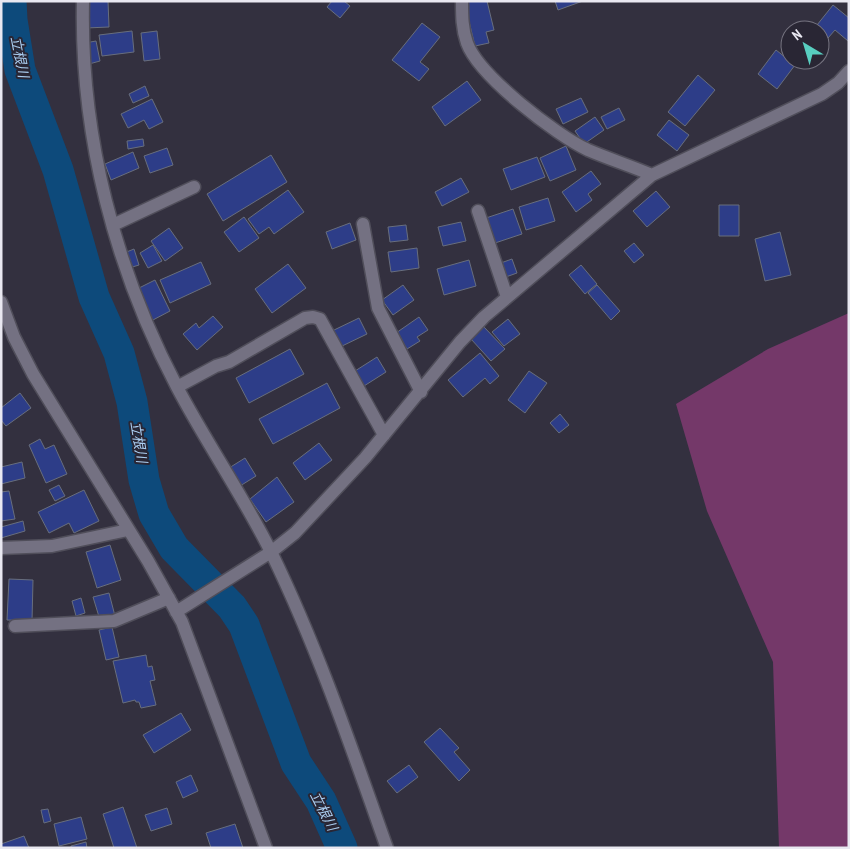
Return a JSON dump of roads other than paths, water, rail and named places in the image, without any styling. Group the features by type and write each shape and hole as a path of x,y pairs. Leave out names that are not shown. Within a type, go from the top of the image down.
{"street":[{"path":"83,1 82,42 86,99 94,149 113,225 136,299 177,387 269,553 332,692 387,848"},
{"path":"462,1 462,24 468,44 481,66 498,85 570,140 652,175"},
{"path":"180,610 269,553 295,533 384,435 460,342 507,297 652,175 815,98 838,84 849,71"},
{"path":"113,225 194,188"},
{"path":"478,211 507,297"},
{"path":"363,224 378,308 421,392"},
{"path":"1,302 14,337 33,374 169,598 180,610 191,646 266,848"},
{"path":"177,387 216,366 229,362 305,318 313,317 320,319 384,435"},
{"path":"1,548 52,546 128,530"},
{"path":"14,626 114,621 169,598"}],"waterway":[{"name":"立根川","path":"11,1 20,70 58,170 94,297 119,353 132,402 144,480 154,514 174,548 232,607 244,625 296,763 321,801 342,848"}]}
